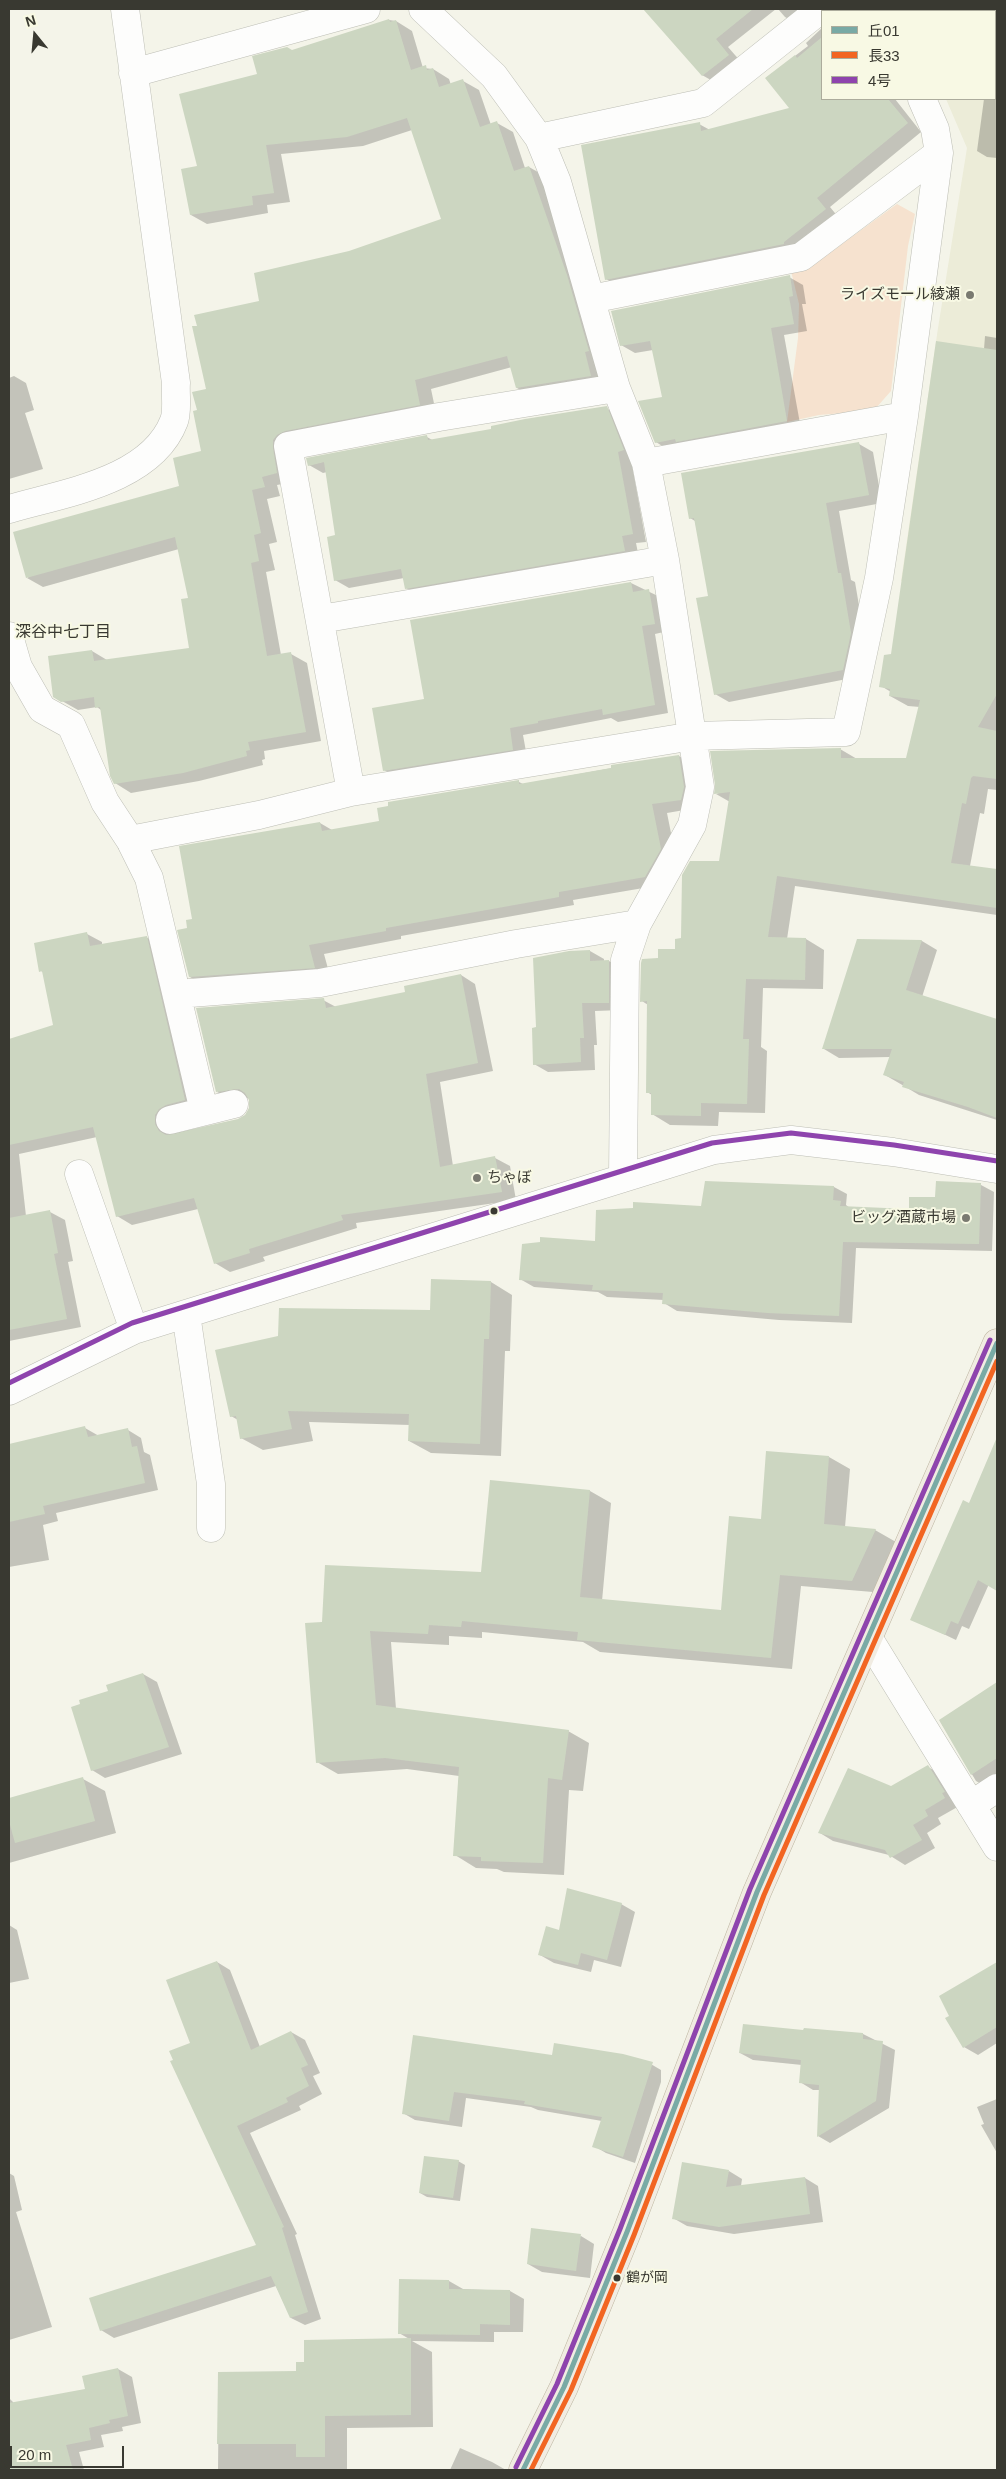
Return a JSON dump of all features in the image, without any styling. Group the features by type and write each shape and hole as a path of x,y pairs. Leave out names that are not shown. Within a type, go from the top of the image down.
{"main road":[{"path":"523,2470 564,2387 627,2232 757,1892 997,1343"}],"street":[{"path":"9,509 121,476 160,446 175,420 176,383 125,9"},
{"path":"133,73 366,9"},
{"path":"423,9 494,76 539,138 558,182 616,388 646,463 666,560 694,736 700,787 692,825 637,924 625,960 623,1178"},
{"path":"539,138 703,102 821,9"},
{"path":"130,840 260,815 351,792 694,736 846,732 879,578 904,416 939,153 935,129 922,100"},
{"path":"591,299 801,256 939,153"},
{"path":"351,792 288,446 439,416 616,388"},
{"path":"646,463 904,416"},
{"path":"321,619 666,560"},
{"path":"9,636 18,667 42,709 70,725 106,802 130,840 149,878 178,994 204,1111"},
{"path":"178,994 320,983 516,944 637,924"},
{"path":"170,1120 234,1104"},
{"path":"9,1391 134,1330 714,1150 791,1140 893,1152 997,1169"},
{"path":"79,1174 134,1330"},
{"path":"186,1314 211,1484 211,1528"},
{"path":"869,1639 997,1847"},
{"path":"971,1805 997,1788"}],"shaded area":[{"name":"ライズモール綾瀬","path":"997,51 997,595 901,581 938,328 967,148 946,100 996,100"},
{"path":"897,204 915,214 908,246 891,391 876,408 867,411 819,415 787,422 798,338 799,304 791,271 824,257"}],"building":[{"path":"643,9 753,9 716,39 729,55 702,76"},
{"path":"389,19 390,22 396,20 411,70 426,65 427,70 433,68 439,87 463,79 480,127 497,121 514,171 529,166 567,275 589,351 585,352 591,376 516,388 507,356 415,380 420,405 285,431 277,435 273,440 273,448 277,473 262,477 265,487 252,490 261,533 254,535 259,561 251,563 267,656 291,652 306,732 248,742 250,750 246,751 247,756 183,773 114,784 110,776 100,707 95,708 94,697 61,702 53,697 48,656 92,650 94,661 189,648 181,599 188,598 175,537 26,578 13,532 179,486 173,458 201,451 193,411 197,410 192,392 206,389 192,326 197,326 194,315 259,301 254,273 349,251 441,219 407,118 347,137 266,145 274,193 252,196 253,205 190,215 181,169 197,166 179,94 257,74 252,56 287,47 292,50"},
{"path":"821,38 821,100 889,100 908,123 817,198 826,209 784,242 784,244 605,280 581,145 700,122 701,131 789,108 765,78 795,55 797,58"},
{"path":"790,275 793,296 789,297 794,324 771,328 787,421 676,442 675,439 655,443 638,401 662,397 650,341 620,346 611,311"},
{"path":"936,341 997,350 997,694 978,727 997,731 997,779 973,776 971,778 966,804 962,803 951,863 997,869 997,908 777,876 768,937 806,938 805,980 746,979 743,1039 749,1039 747,1104 701,1103 701,1116 651,1115 651,1093 646,1093 647,1001 640,1002 641,963 642,959 658,958 658,949 675,949 675,939 681,938 682,875 690,861 719,861 730,792 714,794 715,785 710,751 841,748 841,758 906,758 920,700 889,696 890,689 879,687 884,655 891,654"},
{"path":"607,406 624,450 618,452 633,534 622,536 625,551 405,589 401,569 334,581 327,537 335,535 324,462 308,466 306,458 427,435 428,440 491,429 491,426 525,419"},
{"path":"859,442 869,495 826,503 838,573 841,573 851,633 843,670 714,695 696,598 708,596 694,518 689,519 681,473"},
{"path":"631,582 633,592 649,589 655,624 642,626 655,705 603,715 602,709 538,721 538,723 510,728 513,750 383,771 372,708 424,699 410,620"},
{"path":"679,755 684,787 681,800 652,804 661,849 645,877 559,892 559,897 386,928 386,931 309,945 315,968 189,977 177,930 187,928 186,920 192,919 179,846 320,822 322,831 379,821 377,808 388,806 388,802 519,780 519,784 611,768 611,765"},
{"path":"87,932 90,946 147,936 185,1100 166,1105 159,1109 155,1115 155,1124 159,1131 166,1135 238,1119 245,1115 249,1108 249,1100 245,1093 239,1089 216,1092 196,1008 324,998 326,1008 405,992 404,986 461,974 478,1063 426,1074 440,1167 495,1156 502,1192 341,1215 343,1220 249,1249 250,1253 214,1264 194,1198 116,1217 93,1127 9,1145 9,1039 53,1025 42,971 39,972 34,943"},
{"path":"857,939 922,940 906,990 997,1019 997,1118 902,1087 904,1082 883,1075 892,1049 822,1049"},
{"path":"590,950 590,961 609,960 609,1003 582,1003 584,1038 580,1038 581,1062 533,1065 532,1028 536,1027 533,958 569,951"},
{"path":"705,1181 834,1186 833,1200 841,1201 840,1206 909,1209 909,1197 935,1197 936,1181 981,1183 979,1244 843,1242 839,1316 768,1313 662,1304 663,1293 592,1290 593,1285 519,1280 522,1244 540,1242 540,1237 595,1241 596,1210 633,1208 633,1202 701,1206"},
{"path":"50,1210 58,1253 54,1254 67,1319 9,1330 9,1218"},
{"path":"431,1279 491,1281 489,1339 484,1339 480,1444 408,1441 409,1414 288,1411 292,1429 240,1439 236,1416 230,1417 215,1350 278,1336 279,1308 430,1310"},
{"path":"85,1426 88,1437 128,1428 132,1447 137,1446 145,1483 43,1506 45,1514 9,1522 9,1444"},
{"path":"997,1437 997,1591 978,1580 958,1624 951,1621 945,1635 910,1620 963,1500 969,1503"},
{"path":"766,1451 829,1456 824,1524 876,1529 852,1581 780,1575 771,1658 577,1640 578,1632 462,1621 461,1627 429,1625 428,1634 370,1631 376,1705 569,1730 562,1780 548,1778 543,1863 481,1861 481,1857 453,1856 459,1767 385,1758 316,1763 305,1623 322,1622 325,1565 481,1572 490,1480 590,1490 580,1597 721,1610 729,1516 761,1519"},
{"path":"143,1673 169,1747 91,1771 71,1707 80,1704 79,1700 108,1691 106,1685"},
{"path":"997,1682 997,1758 971,1775 939,1720"},
{"path":"928,1765 945,1792 942,1793 945,1798 925,1810 928,1816 913,1825 922,1840 890,1858 885,1850 818,1833 848,1768 891,1786"},
{"path":"83,1777 95,1821 15,1843 9,1821 9,1798"},
{"path":"567,1888 622,1903 607,1960 581,1953 578,1965 538,1955 546,1926 559,1930"},
{"path":"217,1961 251,2050 291,2031 308,2065 301,2068 309,2086 286,2098 288,2102 237,2126 284,2227 282,2228 308,2312 290,2318 271,2276 100,2331 89,2298 256,2245 170,2061 173,2060 169,2051 190,2043 166,1980"},
{"path":"997,1962 997,2027 963,2048 945,2018 949,2016 939,1996"},
{"path":"743,2024 863,2033 863,2039 883,2041 876,2101 817,2137 819,2085 799,2083 801,2060 739,2053"},
{"path":"413,2035 552,2055 554,2043 623,2054 653,2062 623,2157 592,2147 602,2117 524,2104 525,2101 454,2092 449,2121 402,2114"},
{"path":"424,2156 459,2160 453,2198 419,2193"},
{"path":"682,2162 729,2170 726,2187 805,2177 810,2214 719,2227 672,2219"},
{"path":"531,2228 581,2234 576,2271 527,2264"},
{"path":"399,2279 449,2280 449,2289 510,2290 510,2325 480,2324 480,2335 398,2334"},
{"path":"411,2338 411,2415 325,2416 325,2457 296,2457 296,2444 217,2444 218,2372 296,2371 296,2362 304,2362 304,2340"},
{"path":"118,2368 128,2416 109,2420 110,2423 89,2428 91,2440 66,2445 73,2470 9,2470 9,2403 85,2389 82,2376"}],"transit line":[{"name":"4号","path":"9,1383 132,1323 712,1143 791,1133 894,1145 997,1161"},
{"name":"4号","path":"516,2467 557,2384 620,2229 750,1889 990,1340"},
{"name":"丘01","path":"523,2470 564,2387 627,2232 757,1892 997,1343"},
{"name":"長33","path":"531,2470 571,2390 634,2235 764,1895 997,1361"}],"place":[{"name":"ライズモール綾瀬","path":"970,295"},
{"name":"ちゃぼ","path":"477,1178"},
{"name":"ビッグ酒蔵市場","path":"966,1218"},
{"name":"鶴が岡","path":"617,2278"}],"district":[{"name":"深谷中七丁目","path":"63,633"}]}
